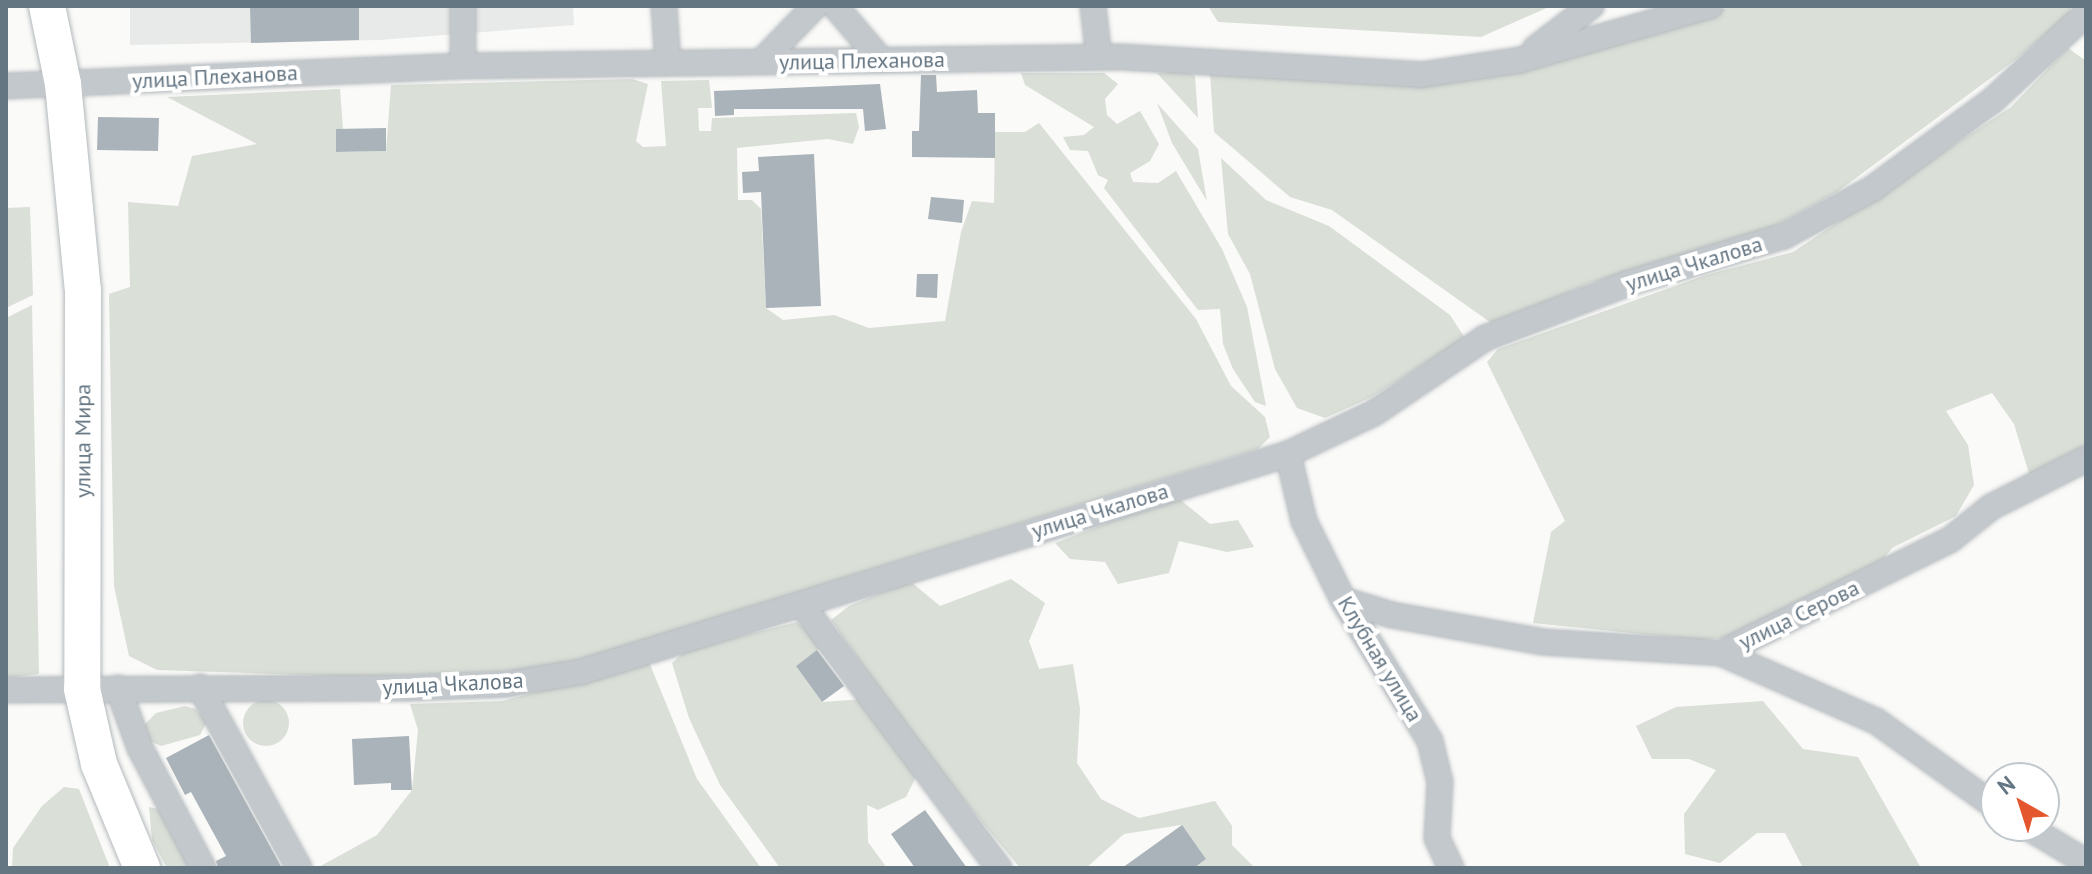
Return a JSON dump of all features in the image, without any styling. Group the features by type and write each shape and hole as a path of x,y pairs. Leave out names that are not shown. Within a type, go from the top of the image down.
{"highway":[{"name":"улица Мира","path":"47,6 63,84 83,290 82,689 99,764 142,868"}],"street":[{"path":"463,6 463,66"},
{"path":"664,6 668,63"},
{"path":"761,62 815,6"},
{"path":"835,6 881,60"},
{"path":"1093,6 1099,57"},
{"path":"1520,60 1591,6"},
{"name":"улица Плеханова","path":"6,86 463,66 1099,57 1421,75 1520,60 1710,6"},
{"name":"улица Чкалова","path":"6,690 507,684 581,672 1288,454 1374,413 1485,338 1629,283 1784,236 1872,189 1992,101 2086,14"},
{"name":"Клубная улица","path":"1288,454 1304,521 1343,600 1430,741 1440,782 1437,838 1451,868"},
{"name":"улица Серова","path":"1343,600 1392,615 1543,642 1721,653 1950,540 1991,507 2086,459"},
{"path":"802,605 999,868"},
{"path":"1721,653 1876,721 1980,796"},
{"path":"200,687 299,868"},
{"path":"118,688 150,770 203,868"},
{"path":"2053,842 2086,862"}],"shaded area":[{"path":"130,6 573,6 574,25 379,40 130,45"},
{"path":"1208,6 1551,6 1481,37 1218,22"},
{"path":"1733,6 2072,6 2067,17 2015,60 1837,192 1751,239 1590,283 1494,325 1332,210 1290,197 1214,132 1210,73 1572,57"},
{"path":"2068,48 2086,61 2086,447 2030,477 2014,424 1992,393 1946,411 1968,445 1974,485 1956,516 1892,548 1880,564 1732,637 1700,640 1533,623 1551,532 1565,521 1487,362 1498,349 1706,275 1793,252 2011,107"},
{"path":"1186,71 1195,76 1198,118 1157,73"},
{"path":"1021,73 1104,73 1118,84 1105,99 1107,115 1117,124 1140,111 1159,144 1150,161 1130,173 1133,182 1158,183 1176,171 1222,249 1247,307 1266,406 1255,402 1233,369 1223,344 1220,309 1198,310 1104,188 1108,180 1098,175 1088,151 1070,150 1063,137 1084,135 1094,127 1025,85"},
{"path":"632,79 648,84 636,141 643,147 666,146 661,81 709,80 712,108 698,108 699,131 711,131 712,118 856,113 859,127 853,144 828,139 737,148 738,200 752,200 761,209 766,308 783,320 834,315 869,328 945,321 961,232 972,201 994,203 995,132 1025,132 1039,123 1196,319 1231,386 1265,417 1270,437 1258,449 585,659 517,671 364,677 157,670 129,656 114,586 109,294 130,287 128,202 178,206 192,156 257,144 167,97 340,89 343,129 336,130 336,152 386,151 391,85"},
{"path":"1157,103 1198,149 1207,201 1172,143"},
{"path":"1221,158 1266,200 1329,226 1450,315 1465,338 1370,398 1325,418 1297,408 1275,369 1250,274 1228,234"},
{"path":"30,207 33,295 6,308 6,208"},
{"path":"32,305 39,674 6,678 6,318"},
{"path":"1177,497 1210,524 1238,520 1254,547 1227,552 1179,541 1169,573 1118,584 1105,562 1070,559 1055,543"},
{"path":"1011,579 1045,603 1029,641 1039,669 1073,664 1080,709 1077,763 1101,799 1139,818 1215,801 1232,826 1232,845 1255,868 1194,868 1206,859 1181,825 1124,834 1086,868 1020,868 924,752 831,620 849,606 910,581 940,606"},
{"path":"797,622 823,646 796,666 822,702 865,699 919,771 906,797 878,810 867,805 868,842 887,868 780,868 720,785 689,718 672,663 686,650"},
{"path":"649,662 697,779 761,868 317,868 377,835 412,790 418,730 410,704 502,701"},
{"path":"266,700 282,707 289,723 282,739 266,746 250,739 243,723 250,707"},
{"path":"1763,701 1803,749 1858,757 1921,868 1803,868 1785,833 1757,833 1720,863 1685,854 1684,814 1716,770 1689,759 1652,759 1636,726 1676,707"},
{"path":"185,706 196,709 207,722 200,735 161,746 145,739 145,724 156,713"},
{"path":"64,787 79,789 110,868 12,868 13,848 42,806"},
{"path":"149,807 159,809 173,829 191,868 167,868 152,840"}],"building":[{"path":"250,6 359,6 359,40 251,43"},
{"path":"921,75 936,75 937,92 977,90 978,113 995,113 995,158 912,157 912,131 919,131"},
{"path":"880,84 886,129 865,131 863,109 734,109 734,115 715,116 714,91"},
{"path":"98,117 159,118 158,151 97,150"},
{"path":"386,128 386,151 336,152 336,129"},
{"path":"814,154 821,306 766,308 761,192 743,193 742,172 759,171 758,157"},
{"path":"931,197 964,200 962,223 928,219"},
{"path":"917,274 938,274 937,298 916,297"},
{"path":"817,650 844,686 822,702 796,666"},
{"path":"209,735 282,868 218,868 216,861 226,856 191,792 185,795 166,758"},
{"path":"409,736 412,790 391,790 391,783 354,785 352,739"},
{"path":"925,810 967,868 915,868 891,834"},
{"path":"1182,825 1206,859 1194,868 1122,868"}]}
